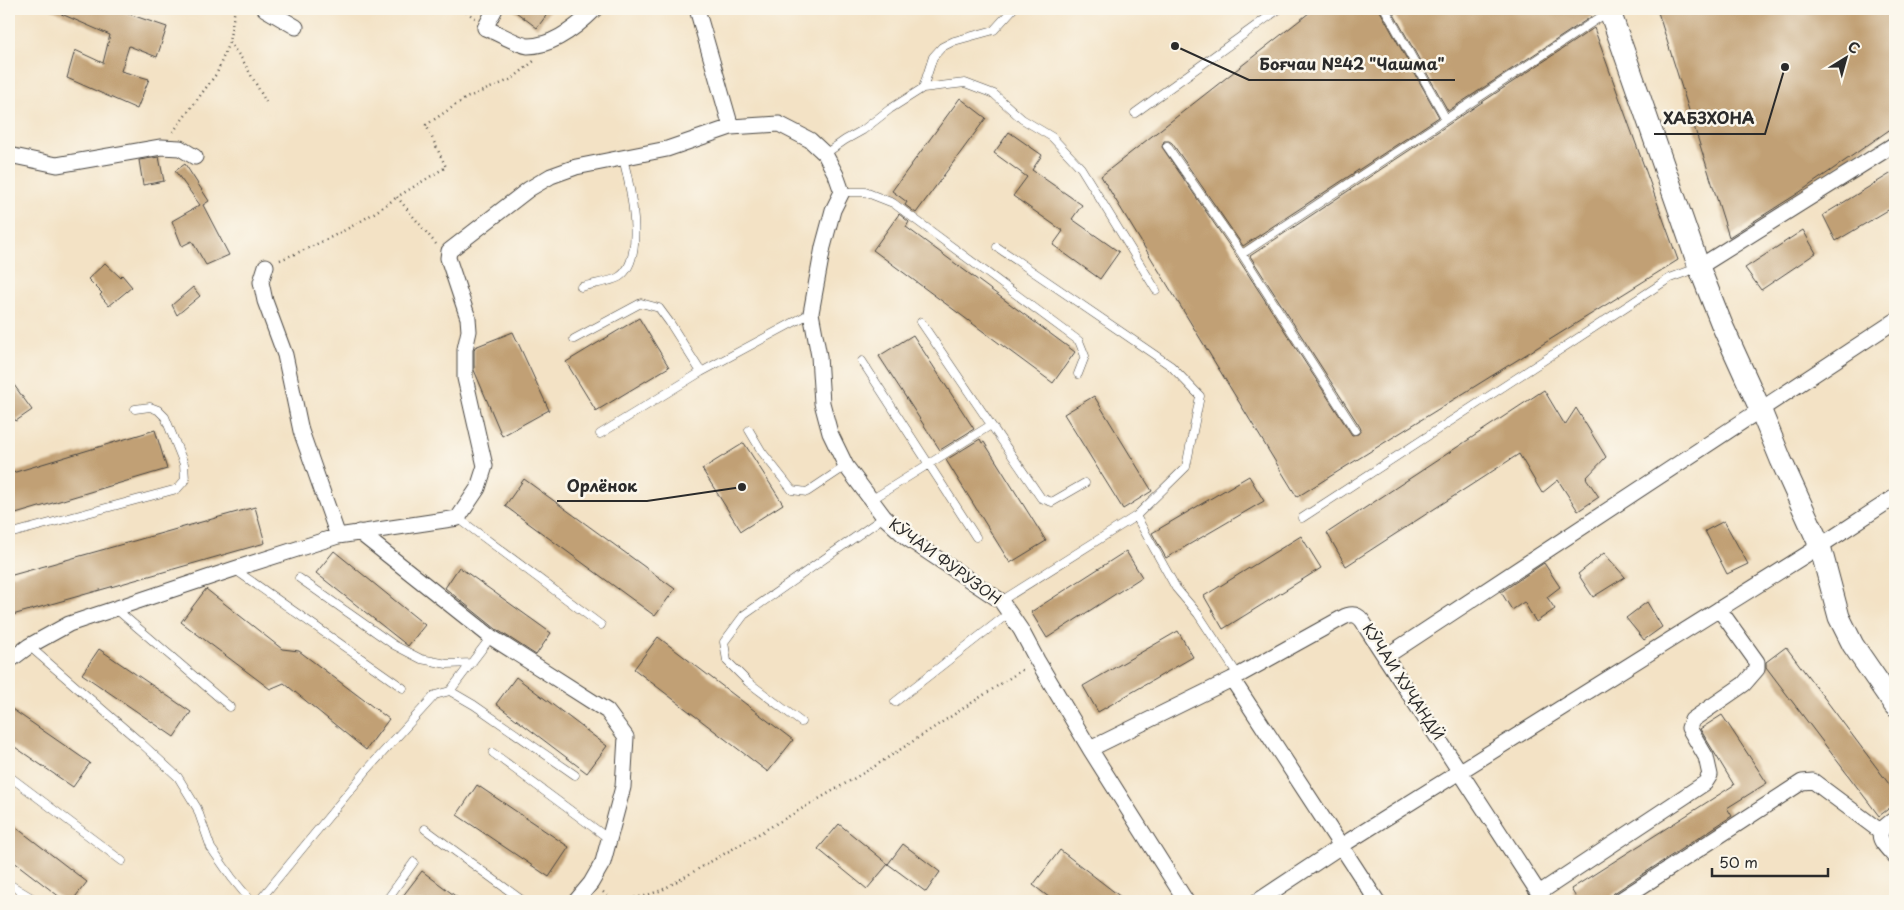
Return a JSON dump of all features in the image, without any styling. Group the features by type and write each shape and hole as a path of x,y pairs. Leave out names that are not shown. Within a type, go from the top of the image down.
{"street":[{"path":"265,9 296,28"},
{"path":"495,9 485,28 527,46 546,43 565,34 595,9"},
{"path":"697,9 730,127"},
{"path":"1610,10 1699,267 1722,325 1762,411 1781,460 1820,546 1839,616 1853,645 1895,706"},
{"path":"9,661 29,646 69,624 234,569 338,536 458,518 478,488 485,466 465,378 465,348 469,331 468,318 448,258 449,251 529,189 551,176 576,167 667,149 730,127 779,124 810,140 825,154 842,192"},
{"path":"1699,267 1895,144"},
{"path":"9,155 57,165 161,147 180,148 195,157"},
{"name":"КӮЧАИ ФУРУЗОН","path":"842,192 833,210 823,247 811,313 819,356 822,403 830,433 846,466 884,517 907,538 1005,607 1021,630 1090,749 1186,901"},
{"path":"266,266 261,282 265,301 285,355 301,431 338,536"},
{"path":"1385,657 1895,322"},
{"path":"1258,901 1460,770 1820,546 1895,497"},
{"path":"359,532 491,637 607,711 626,737 623,787 603,862 591,883 576,901"},
{"path":"1541,897 1705,783 1710,775 1706,757 1689,728 1692,720 1744,684 1757,669 1757,662 1719,609"},
{"name":"КӮЧАИ ХУҶАНДӢ","path":"1090,749 1235,677 1348,615 1360,616 1541,897"},
{"path":"1235,677 1377,901"},
{"path":"1618,901 1802,782 1812,780 1880,831"},
{"path":"1895,819 1880,831 1881,840 1895,858"}],"lane":[{"path":"923,88 933,57 942,47 954,41 994,30 1013,9"},
{"path":"1135,114 1279,9"},
{"path":"1385,9 1446,119"},
{"path":"1242,254 1610,10"},
{"path":"825,154 923,88 965,83 987,91 994,94 1022,119 1052,137 1081,168 1156,290"},
{"path":"1167,146 1242,254 1355,430"},
{"path":"581,287 619,277 633,252 634,213 623,158"},
{"path":"842,192 865,192 893,203 1079,341 1084,356 1078,374"},
{"path":"895,702 1005,607 1136,516 1186,467 1200,396 1171,366 997,247"},
{"path":"1302,518 1670,278 1699,267"},
{"path":"574,339 641,303 659,308 670,322 701,372"},
{"path":"600,434 701,372 811,313"},
{"path":"921,322 1040,498 1052,502 1085,483"},
{"path":"862,360 976,537"},
{"path":"9,534 177,489 185,480 184,464 165,417 158,410 150,407 135,409"},
{"path":"871,500 991,425"},
{"path":"749,430 762,452 792,490 807,492 846,466"},
{"path":"1136,516 1176,588 1198,614 1235,677"},
{"path":"801,722 748,682 726,661 724,642 744,615 884,517"},
{"path":"458,518 601,625"},
{"path":"234,569 404,688"},
{"path":"299,578 394,645 421,659 447,664 472,663"},
{"path":"116,608 230,707"},
{"path":"259,901 366,770 435,695 450,691 491,637"},
{"path":"29,646 178,777 197,808 211,848 251,901"},
{"path":"450,691 474,705 575,775"},
{"path":"493,753 609,838"},
{"path":"9,776 122,861"},
{"path":"425,829 523,901"},
{"path":"386,901 414,862"},
{"path":"9,884 37,901"}],"path":[{"path":"161,147 217,73 229,42 235,9"},
{"path":"229,42 242,59 266,102"},
{"path":"266,266 317,246 370,217 397,197 446,167 426,125 466,98 512,79 532,64 546,43"},
{"path":"397,197 448,258"},
{"path":"598,889 614,901 645,896 662,890 872,768 1037,660"}],"building":[{"path":"50,9 114,9 167,27 157,57 129,46 121,71 149,79 137,109 67,78 75,50 103,63 110,35"},
{"path":"512,9 551,9 537,28"},
{"path":"1314,9 1379,9 1439,117 1243,246 1172,143 1164,141 1162,147 1237,257 1352,435 1358,434 1361,430 1360,427 1250,256 1594,28 1678,260 1297,497 1101,176"},
{"path":"1391,9 1588,9 1591,17 1448,111"},
{"path":"1657,9 1895,9 1895,126 1797,194 1729,237"},
{"path":"960,98 986,118 916,213 905,205 907,202 892,191"},
{"path":"1009,132 1042,155 1032,170 1082,205 1072,219 1119,252 1100,279 1053,245 1063,231 1013,196 1027,177 994,153"},
{"path":"159,157 164,181 143,185 139,160"},
{"path":"185,164 209,201 203,205 229,255 206,265 192,241 182,246 172,221 200,205 175,171"},
{"path":"1895,171 1895,206 1836,241 1823,215"},
{"path":"899,214 909,222 906,227 1075,352 1053,383 873,250"},
{"path":"1803,230 1816,253 1761,290 1745,268"},
{"path":"105,263 120,277 122,275 132,287 109,306 100,295 102,293 88,279"},
{"path":"193,287 200,296 177,315 172,305"},
{"path":"639,318 669,367 596,411 566,362"},
{"path":"513,332 549,410 502,436 474,370 474,350 475,347"},
{"path":"913,335 974,429 940,450 879,356"},
{"path":"9,378 32,410 16,421 9,412"},
{"path":"1544,390 1565,425 1576,408 1606,457 1586,478 1599,497 1578,511 1558,480 1542,493 1519,454 1346,566 1327,533"},
{"path":"1094,396 1152,491 1123,509 1064,414"},
{"path":"155,430 167,469 9,516 9,474"},
{"path":"980,439 982,443 984,442 1046,541 1010,563 946,460"},
{"path":"744,443 783,504 741,531 702,469"},
{"path":"1249,476 1264,501 1166,558 1152,533"},
{"path":"524,479 675,589 655,616 505,506"},
{"path":"255,507 265,543 9,616 9,576"},
{"path":"1724,521 1748,564 1727,574 1705,531"},
{"path":"1301,536 1321,568 1223,629 1204,596"},
{"path":"334,551 425,625 408,646 316,573"},
{"path":"1126,551 1142,577 1047,638 1031,612"},
{"path":"1604,553 1625,577 1593,597 1578,574"},
{"path":"1544,563 1560,587 1547,597 1555,609 1536,622 1524,602 1512,610 1501,592"},
{"path":"459,567 551,633 536,655 496,629 445,588"},
{"path":"206,589 282,649 299,651 389,719 366,750 284,683 270,689 181,622"},
{"path":"1647,602 1662,627 1644,640 1626,618"},
{"path":"1178,631 1193,657 1098,712 1083,686"},
{"path":"658,637 793,740 768,772 634,669"},
{"path":"1786,647 1895,792 1895,804 1879,816 1766,667 1766,662"},
{"path":"99,649 191,712 174,737 82,674"},
{"path":"516,677 607,746 587,773 496,704"},
{"path":"9,707 90,763 73,787 9,743"},
{"path":"1722,715 1767,783 1727,808 1732,816 1614,893 1608,901 1578,901 1571,889 1734,785 1700,729"},
{"path":"477,785 569,847 549,877 457,815"},
{"path":"9,822 87,882 72,901 65,901 9,858"},
{"path":"839,824 888,864 867,889 818,849"},
{"path":"903,844 940,872 926,892 888,864"},
{"path":"1060,850 1126,901 1054,901 1033,885"},
{"path":"422,871 462,901 399,901"}],"place":[{"name":"Боғчаи №42 \"Чашма\"","path":"1175,46"},
{"name":"ХАБЗХОНА","path":"1785,67"},
{"name":"Орлёнок","path":"742,487"}]}
